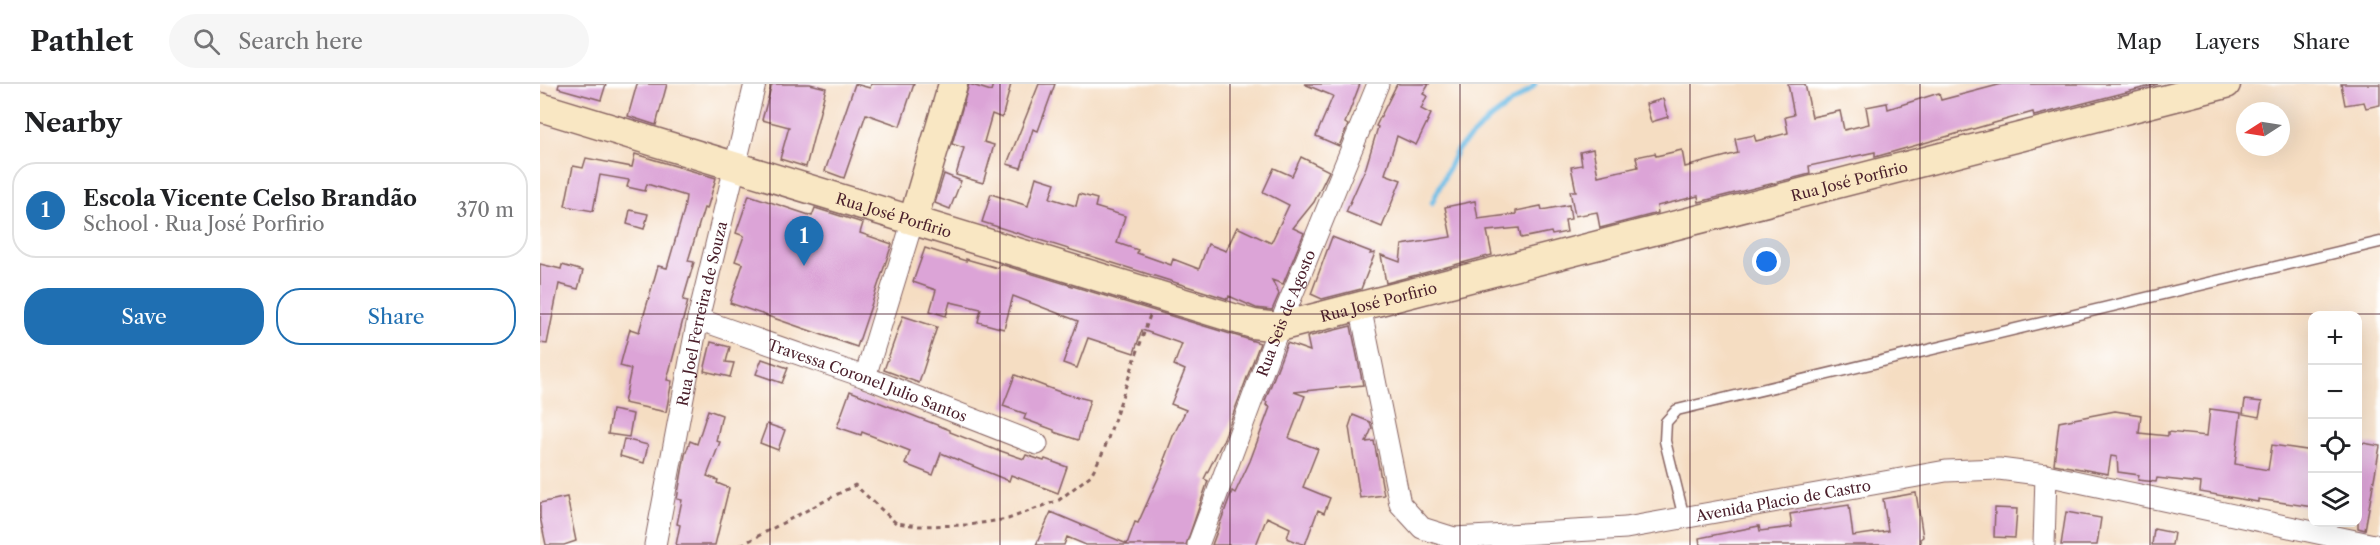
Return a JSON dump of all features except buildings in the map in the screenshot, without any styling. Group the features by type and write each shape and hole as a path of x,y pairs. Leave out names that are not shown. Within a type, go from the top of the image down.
{"street":[{"name":"Rua Joel Ferreira de Souza","path":"656,545 698,319 755,84"},
{"path":"865,376 953,84"},
{"name":"Rua Seis de Agosto","path":"1198,545 1279,327 1378,84"},
{"name":"Rua José Porfirio","path":"540,107 1253,324 1279,327 2222,84"},
{"name":"Avenida Placio de Castro","path":"1360,306 1400,504 1422,528 1454,538 1625,537 1684,518 1946,471 1999,469 2046,476 2374,545"},
{"name":"Travessa Coronel Julio Santos","path":"698,319 865,376 1037,444"},
{"path":"2044,545 2046,476"}],"lane":[{"path":"1684,518 1665,441 1665,422 1677,410 2380,242"}],"path":[{"path":"741,545 855,485 896,523 920,526 968,525 1008,519 1059,500 1091,475 1104,450 1157,294"}],"waterway":[{"path":"1432,203 1457,150 1491,118 1535,84"}],"place":[{"name":"Escola Vicente Celso Brandão","path":"804,266"}]}
